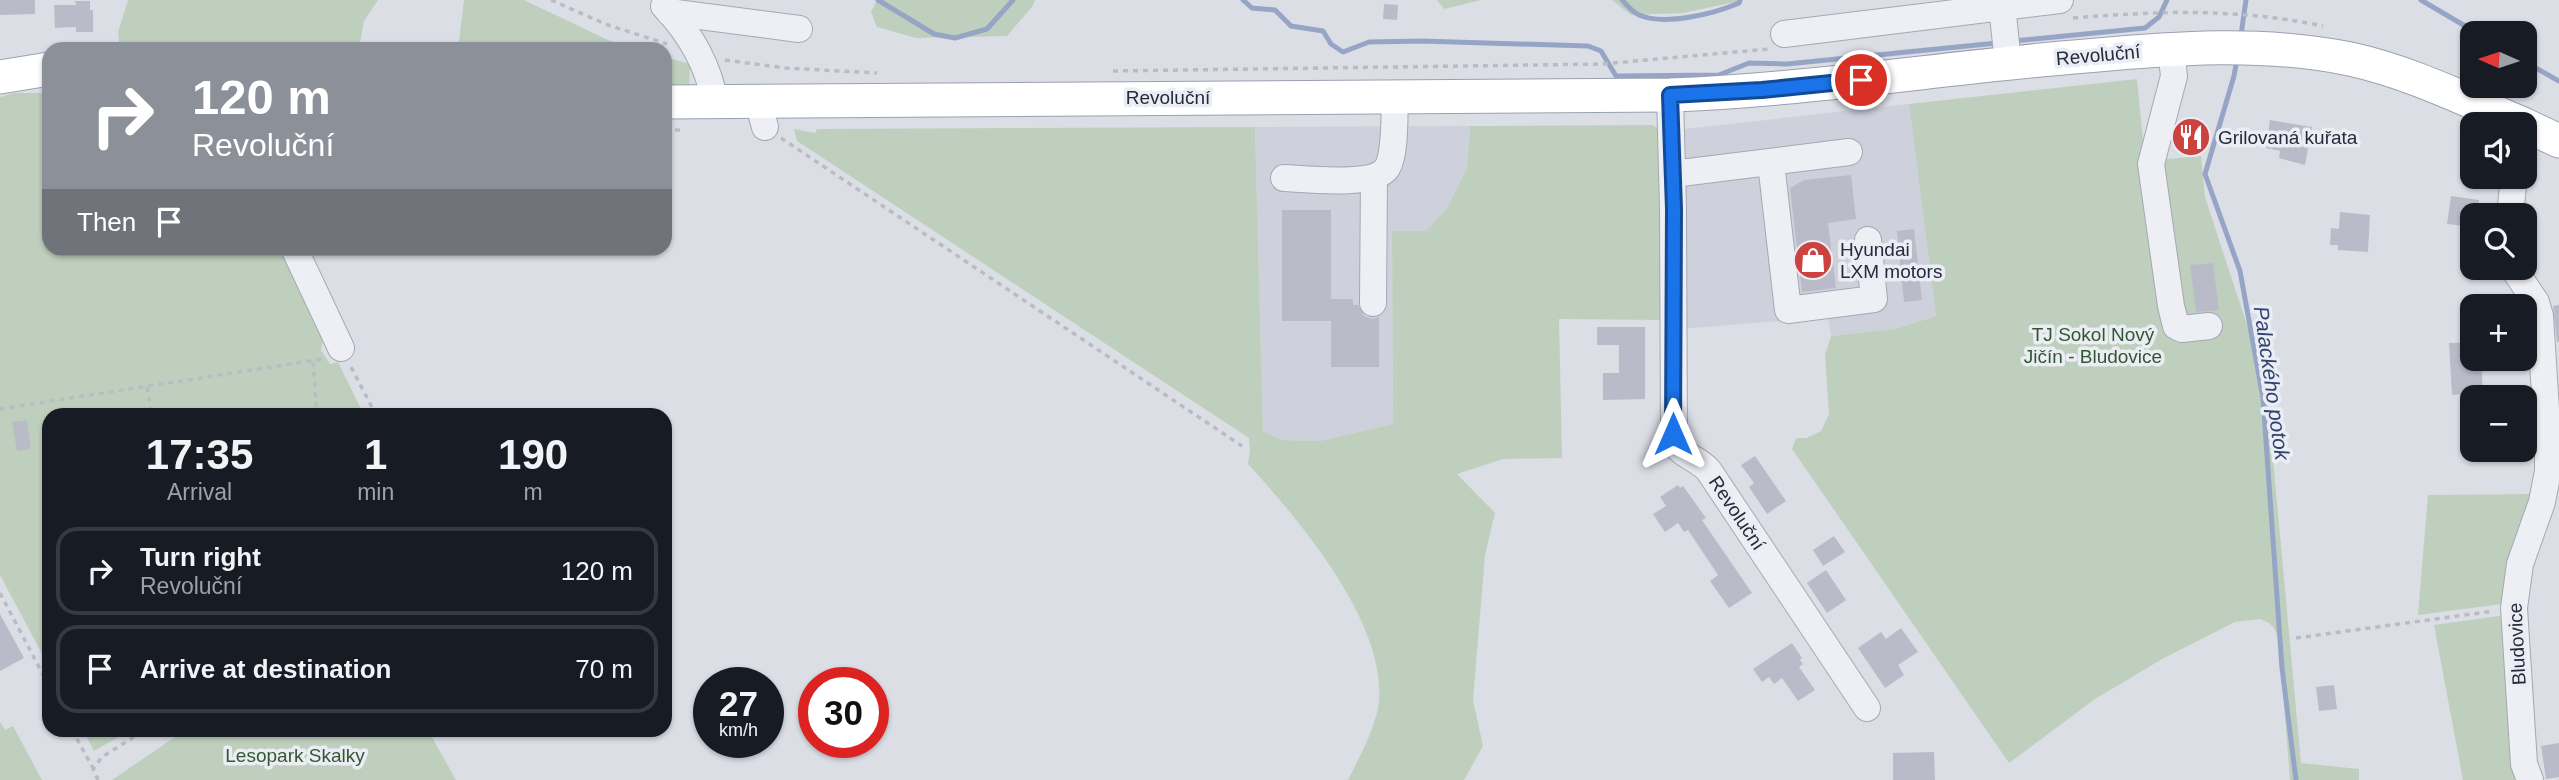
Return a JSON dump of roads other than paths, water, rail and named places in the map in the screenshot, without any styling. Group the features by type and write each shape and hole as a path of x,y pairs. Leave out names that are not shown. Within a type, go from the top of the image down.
{"main road":[{"name":"Revoluční","path":"672,102 715,102 769,107 1395,96 1670,95 1812,86 2007,48 2240,47 2323,55 2372,64 2424,81 2494,112"},
{"path":"0,77 42,70"},
{"name":"Revoluční","path":"2537,131 2559,141"}],"street":[{"path":"1784,34 2060,0"},
{"path":"663,6 799,29"},
{"path":"663,6 689,34 709,76 715,102"},
{"path":"2002,6 2007,48"},
{"path":"2180,48 2151,164 2176,326 2182,329 2209,326"},
{"name":"Revoluční","path":"1670,95 1673,425 1676,445 1706,467 1867,708"},
{"path":"1284,178 1374,177 1387,168 1395,96"},
{"path":"1672,174 1849,152"},
{"path":"1771,163 1788,310 1874,299 1868,240"},
{"path":"1373,303 1374,177"},
{"path":"298,256 341,348"},
{"name":"Bludovice","path":"2520,280 2538,309 2549,460 2545,493 2520,564 2514,608 2524,764 2530,780"}],"waterway":[{"path":"878,0 934,34 955,38 987,29 1013,0"},
{"path":"1243,0 1252,8 1275,10 1291,26 1323,31 1331,44 1343,52 1369,42 1588,46 1601,51 1616,76 1719,75 1749,63 1787,64 1997,43"},
{"path":"1622,0 1639,15 1662,19 1703,15 1739,3 1740,0"},
{"path":"2014,41 2145,28 2159,17 2167,0"},
{"name":"Palackého potok","path":"2241,35 2246,0"},
{"path":"2421,0 2460,23"},
{"name":"Palackého potok","path":"2237,59 2205,174 2240,271 2263,398 2282,668 2296,780"},
{"path":"2538,69 2559,81"}],"place":[{"name":"Grilovaná kuřata","path":"2191,137"},
{"name":"Hyundai LXM motors","path":"1813,260"}],"park label":[{"name":"TJ Sokol Nový Jičín - Bludovice","path":"2093,345"},
{"name":"Lesopark Skalky","path":"295,755"}]}
